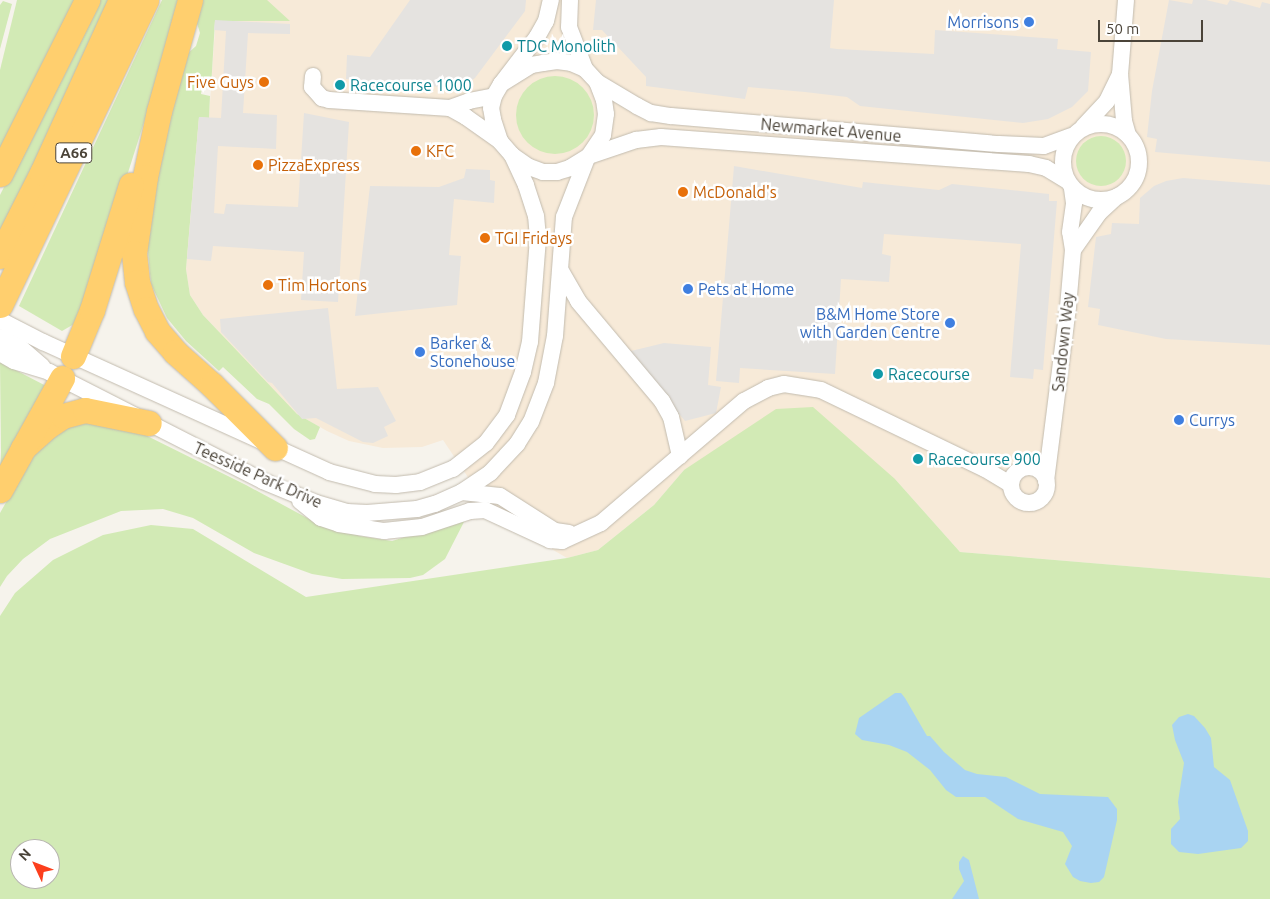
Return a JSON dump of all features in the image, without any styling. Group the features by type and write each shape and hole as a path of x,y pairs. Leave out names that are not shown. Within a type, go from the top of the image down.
{"highway":[{"path":"0,174 87,0"},
{"name":"A66","path":"0,256 42,173 122,0"},
{"name":"A66","path":"0,305 146,0"},
{"path":"190,0 160,111 145,177 134,253 137,282 146,309 157,331 175,352 212,385 274,448"},
{"path":"73,356 104,274 137,164 160,111"},
{"path":"0,490 23,448 55,375"},
{"path":"23,448 57,420 85,410 149,423"}],"street":[{"path":"500,141 492,119 491,108 497,90 537,38 546,21 551,0"},
{"path":"450,108 500,141 529,168 543,172 570,168 588,157 603,135 605,124 604,100 597,82 585,69 569,27 570,0"},
{"path":"1073,250 1099,213 1132,184 1139,165 1138,151 1128,135 1124,121 1120,74 1126,0"},
{"path":"313,76 312,87 322,98 329,100 450,108 497,90 531,65 557,61 571,63 585,69"},
{"path":"1116,197 1101,200 1085,197 1069,184 1062,158 1065,146 1107,101 1120,74"},
{"name":"Newmarket Avenue","path":"597,82 651,113 670,116 999,144 1044,146 1077,132"},
{"path":"1077,132 1097,123 1112,125 1128,135"},
{"name":"Newmarket Avenue","path":"588,157 636,140 661,137 1030,164 1046,168 1069,184"},
{"name":"Teesside Park Drive","path":"15,349 73,356 274,448 354,480 396,485 420,482 453,469 472,456 499,428 516,396 530,342 538,238 536,216 526,185 512,154"},
{"name":"Teesside Park Drive","path":"0,320 15,349 55,375 289,492 347,512 367,513 417,509 462,492 490,473 505,458 530,422 546,384 555,336 564,217 588,157"},
{"name":"Sandown Way","path":"1046,481 1064,342 1073,250 1070,232 1074,203 1069,184"},
{"path":"561,271 578,301 662,401 671,417 680,456"},
{"path":"0,338 15,349"},
{"path":"55,375 73,356"},
{"path":"289,492 320,518 339,524 384,531 422,527 470,511 484,510 550,540 562,541 601,523 744,401 768,388 784,384 800,385 820,390 985,469 1010,484 1015,498 1028,504 1042,498 1047,489 1043,473 1028,467"},
{"path":"1010,484 1016,472 1028,467 1051,433"},
{"path":"462,492 500,496 555,531 578,534"}],"shaded area":[{"path":"217,0 1270,0 1270,578 960,552 895,479 684,470 654,505 598,550 567,558 494,516 443,440 422,447 383,448 349,441 327,431 297,414 203,315 190,295 186,269 199,117 209,117"},
{"path":"410,0 526,0 525,11 475,78 465,85 454,88 346,79 347,55 370,57"},
{"path":"596,0 834,0 830,48 837,49 934,54 935,30 1058,39 1057,49 1091,52 1088,91 1072,107 1048,119 1023,123 860,106 847,97 805,92 748,87 745,99 646,86 646,77 602,30 593,30"},
{"path":"1169,0 1192,4 1193,0 1206,0 1227,5 1230,0 1260,8 1262,2 1270,4 1270,162 1155,152 1157,139 1147,137 1152,91"},
{"path":"215,20 290,24 290,34 248,33 243,113 277,115 276,149 218,146 214,213 224,214 226,204 298,207 304,113 349,122 338,302 301,300 304,252 213,246 211,261 187,259 199,117 221,118 226,31 214,30"},
{"path":"734,166 862,188 863,182 939,190 952,184 1049,194 1049,201 1057,201 1043,370 1034,369 1033,379 1010,377 1021,244 884,234 882,254 891,256 889,282 841,279 835,374 740,368 739,383 716,381"},
{"path":"466,169 490,170 490,180 495,181 494,203 454,199 449,255 461,256 457,305 355,316 370,186 439,187 464,178"},
{"path":"1183,178 1270,185 1270,345 1166,339 1098,325 1100,309 1088,307 1096,237 1111,234 1112,223 1139,224 1140,198 1154,186 1166,181"},
{"path":"328,308 337,389 378,387 396,421 384,427 388,436 373,443 363,442 316,418 302,419 272,383 268,382 221,332 220,319"},
{"path":"664,343 711,347 708,385 721,387 716,413 685,421 627,352"}],"green space":[{"path":"17,0 75,0 0,148 0,70"},
{"path":"99,0 114,0 0,240 0,195"},
{"path":"162,0 183,0 81,320 62,331 19,306"},
{"path":"202,0 267,0 290,21 215,21 211,88 202,88 201,94 210,96 209,118 199,117 186,269 190,295 203,315 297,414 320,427 315,439 310,440 294,429 269,404 257,399 223,367 219,371 186,341 167,318 151,284 146,231 150,204 186,55 196,46 200,33 196,20"},
{"path":"3,1 12,4 0,49 0,5"},
{"path":"555,76 570,79 582,88 591,100 594,115 591,130 582,142 570,151 555,154 540,151 528,142 519,130 516,115 519,100 528,88 540,79"},
{"path":"1101,136 1111,138 1119,143 1124,151 1126,161 1124,171 1119,179 1111,184 1101,186 1091,184 1083,179 1078,171 1076,161 1078,151 1083,143 1091,138"},
{"path":"0,362 50,388 0,475 1,452"},
{"path":"813,407 895,479 960,552 1270,578 1270,899 0,899 0,616 15,593 53,560 103,535 151,525 193,529 306,597 567,558 598,550 654,505 684,470 776,409"},
{"path":"73,420 121,423 246,485 309,519 360,536 392,541 466,518 445,559 423,575 410,578 342,579 312,574 254,553 193,518 163,509 121,511 50,539 23,559 7,576 0,587 0,513 38,446"}],"water":[{"path":"895,693 901,693 905,698 927,736 930,736 944,752 965,770 977,774 1006,777 1040,794 1108,797 1117,809 1117,820 1104,877 1099,882 1091,883 1080,881 1073,877 1065,864 1072,846 1063,832 1018,819 985,797 956,797 946,790 930,770 907,752 889,745 862,740 855,734 859,718"},
{"path":"1188,714 1194,716 1205,728 1211,738 1214,767 1230,780 1248,831 1248,841 1241,848 1198,854 1179,852 1171,844 1171,829 1180,819 1178,802 1184,763 1175,740 1172,725 1179,717"},
{"path":"963,856 969,860 979,899 952,899 964,881 959,869 959,862"}],"place":[{"name":"Morrisons","path":"1029,22"},
{"name":"TDC Monolith","path":"507,46"},
{"name":"Five Guys","path":"264,82"},
{"name":"Racecourse 1000","path":"340,85"},
{"name":"KFC","path":"416,151"},
{"name":"PizzaExpress","path":"258,165"},
{"name":"McDonald's","path":"683,192"},
{"name":"TGI Fridays","path":"485,238"},
{"name":"Tim Hortons","path":"268,285"},
{"name":"Pets at Home","path":"688,289"},
{"name":"B&M Home Store with Garden Centre","path":"950,323"},
{"name":"Barker & Stonehouse","path":"420,352"},
{"name":"Racecourse","path":"878,374"},
{"name":"Currys","path":"1179,420"},
{"name":"Racecourse 900","path":"918,459"}]}
